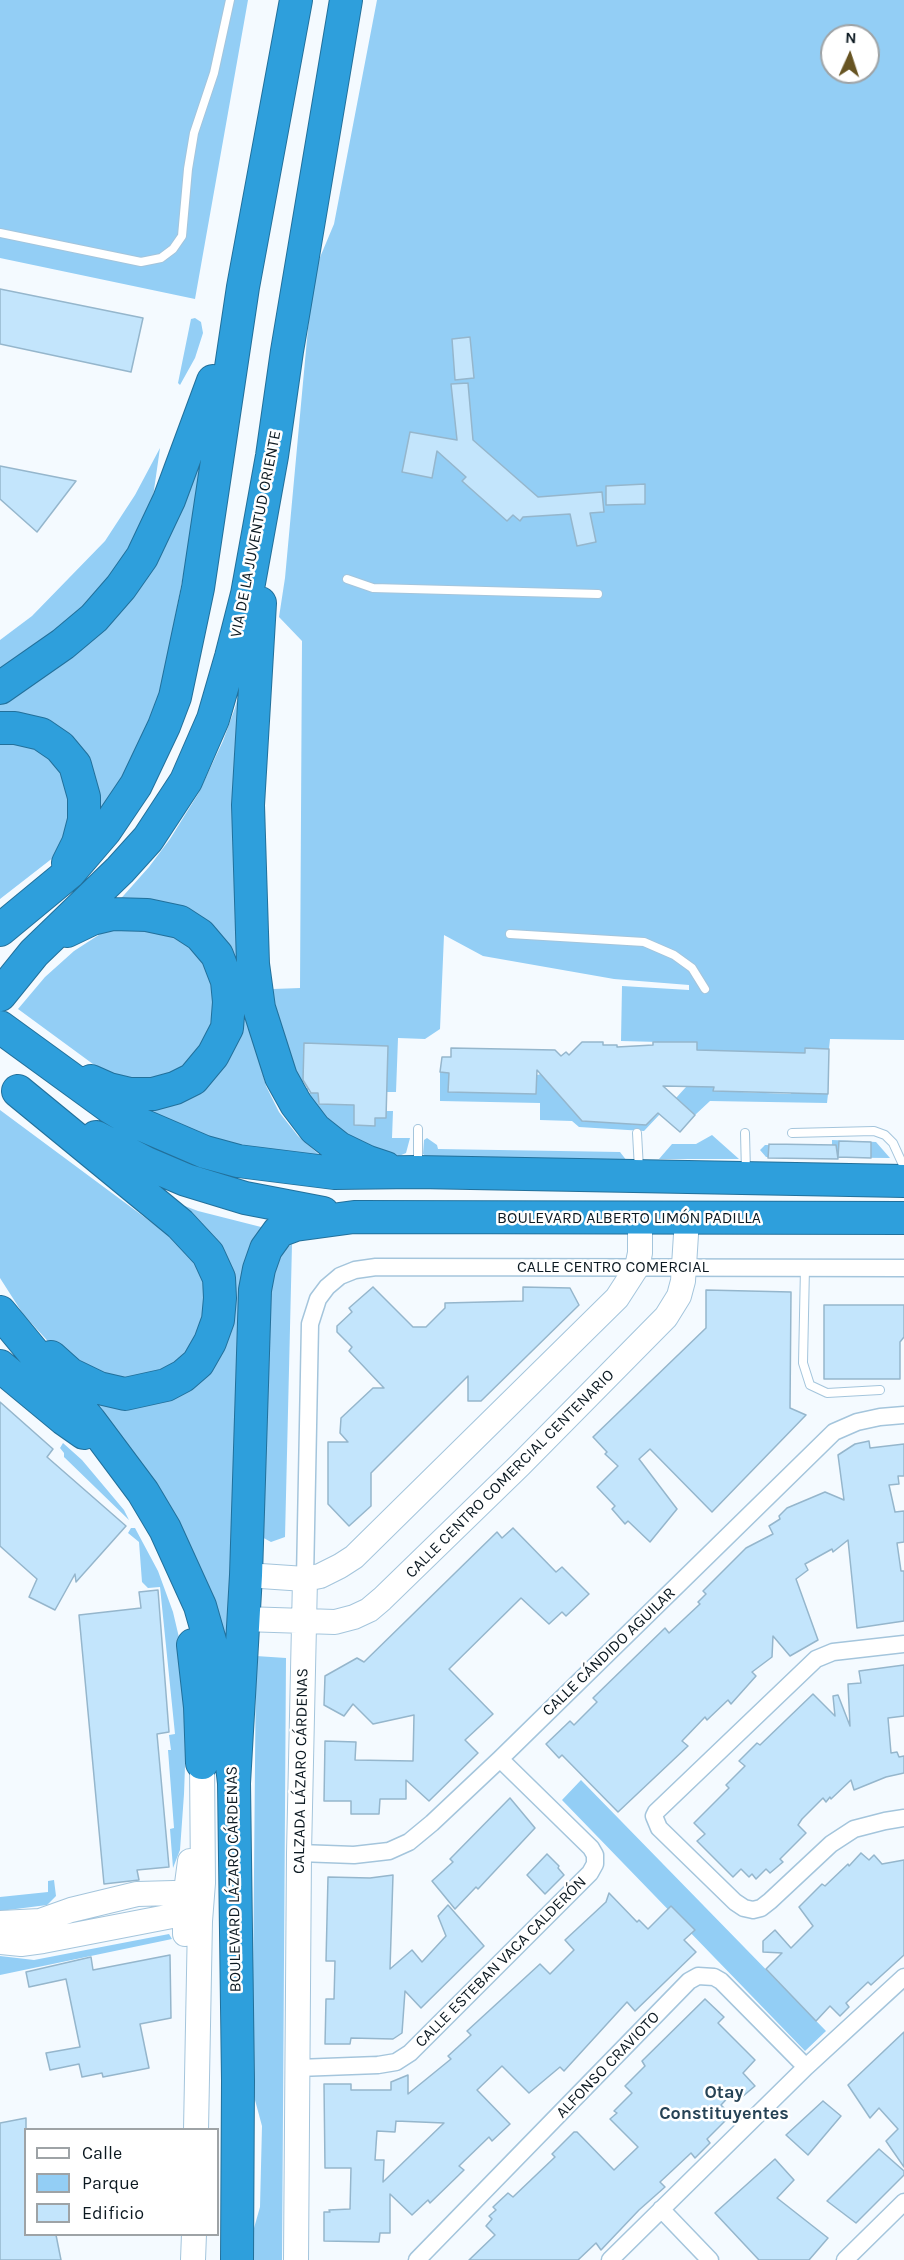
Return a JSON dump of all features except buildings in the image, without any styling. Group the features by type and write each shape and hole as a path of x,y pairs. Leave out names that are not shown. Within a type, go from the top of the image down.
{"highway":[{"path":"2,929 69,873 105,831 136,785 164,726 183,668 198,588 241,300 296,0"},
{"name":"VIA DE LA JUVENTUD ORIENTE","path":"0,995 34,953 99,892 134,855 168,811 186,781 213,719 247,594 272,456 345,0"},
{"path":"0,688 63,644 94,618 121,587 142,557 163,515 199,424 241,300"},
{"path":"272,456 254,687 248,805 253,964 259,1008 281,1077 296,1104 315,1129 339,1148 368,1162 411,1173"},
{"path":"0,728 28,730 51,739 75,765 84,796 81,831 71,858 59,874 2,929"},
{"path":"5,1031 109,1089 130,1094 153,1094 193,1079 213,1055 226,1028 229,1002 223,967 217,955 200,935 180,922 130,913 102,916 73,927 34,953"},
{"path":"5,1031 125,1116 205,1152 238,1161 334,1173 904,1181"},
{"path":"9,1085 106,1143 186,1180 296,1210 354,1217"},
{"path":"0,1311 70,1374 99,1388 125,1394 166,1385 183,1376 198,1363 218,1320 220,1298 219,1278 208,1254 198,1241 91,1149 9,1085"},
{"path":"234,1783 246,1575 255,1290 259,1269 266,1249 279,1231 294,1225 354,1217"},
{"name":"BOULEVARD ALBERTO LIMÓN PADILLA","path":"354,1217 904,1218"},
{"name":"BOULEVARD LÁZARO CÁRDENAS","path":"0,1311 119,1458 165,1528 200,1606 212,1648 227,1723 234,1783 238,2081 237,2260"},
{"path":"0,1336 69,1397"},
{"path":"0,1366 64,1419 119,1458"},
{"path":"175,1552 195,1654 202,1763"}],"street":[{"path":"246,1575 304,1579 331,1572 354,1557 605,1311 625,1288 637,1267 640,1219"},
{"name":"CALLE CENTRO COMERCIAL CENTENARIO","path":"244,1619 335,1622 369,1610 382,1599 536,1449 666,1317 679,1296 685,1267 687,1219"},
{"name":"CALLE CENTRO COMERCIAL","path":"327,1287 340,1276 355,1270 376,1268 904,1268"},
{"name":"CALZADA LÁZARO CÁRDENAS","path":"296,2260 299,1853 310,1324 318,1299 327,1287"},
{"name":"CALLE CÁNDIDO AGUILAR","path":"299,1853 354,1855 389,1851 409,1842 500,1759 834,1432 856,1422 904,1415"},
{"path":"904,1644 833,1652 816,1659 654,1816 659,1828 735,1902 744,1908 753,1910 761,1908 770,1901 831,1844 854,1829 904,1818"},
{"name":"CALLE ESTEBAN VACA CALDERÓN","path":"298,2068 378,2065 396,2062 410,2053 590,1873 595,1864 595,1855 591,1848 500,1759"},
{"path":"198,2050 184,1989 179,1901 202,1763"},
{"name":"BOULEVARD LÁZARO CÁRDENAS","path":"196,2128 200,1922 203,1882 202,1763"},
{"path":"9,1933 70,1910 137,1894 179,1901"},
{"path":"9,1933 172,1916 179,1901"},
{"name":"ALFONSO CRAVIOTO","path":"417,2260 689,1981 698,1976 714,1977 721,1981 806,2067"},
{"path":"610,2260 806,2067 904,1977"},
{"path":"845,2260 904,2202"},
{"path":"661,2209 710,2260"},
{"path":"193,2260 194,2236"}],"lane":[{"path":"0,233 141,262 161,258 173,249 182,236 194,133 214,74 230,0"},
{"path":"347,579 373,588 598,594"},
{"path":"510,934 644,942 674,955 692,968 705,989"},
{"path":"411,1173 418,1129"},
{"path":"792,1133 874,1131 885,1135 893,1143 904,1167"},
{"path":"637,1133 639,1177"},
{"path":"745,1133 746,1179"},
{"path":"805,1268 803,1363 810,1385 827,1393 880,1390"}],"green space":[{"path":"0,0 248,0 195,299 0,258"},
{"path":"377,0 904,0 904,1040 830,1039 829,1049 805,1048 804,1072 714,1087 714,1091 791,1094 792,1088 799,1093 828,1094 827,1103 710,1101 695,1115 676,1098 696,1076 697,1043 621,1041 622,986 689,990 689,985 614,979 483,956 444,935 440,1029 425,1039 398,1038 396,1092 387,1092 304,1044 303,1088 308,1088 308,1093 318,1093 318,1104 354,1105 354,1125 375,1126 375,1118 386,1111 393,1111 392,1138 410,1138 406,1153 399,1156 369,1149 332,1125 297,1082 271,1010 273,989 300,988 302,641 279,617 285,578 313,274 334,224"},
{"path":"195,318 201,322 203,333 195,358 180,385 178,383 191,319"},
{"path":"206,442 195,515 159,699 140,748 93,826 90,779 0,719 0,697 56,661"},
{"path":"160,448 152,504 134,547 82,612 0,672 0,640 32,616 105,541 135,495"},
{"path":"244,673 258,1056 266,1086 279,1112 298,1136 323,1158 253,1149 214,1138 127,1104 207,1081 223,946 116,904 170,839 198,794 223,741"},
{"path":"0,739 13,739 53,756 75,792 66,840 54,857 0,899"},
{"path":"127,924 178,936 208,964 218,1015 194,1062 163,1079 112,1078 18,1009 45,977 74,951 108,929"},
{"path":"440,1072 449,1073 448,1092 536,1094 537,1075 541,1074 582,1121 646,1125 660,1114 644,1131 579,1127 572,1121 540,1120 540,1103 440,1101"},
{"path":"0,1110 182,1245 203,1269 207,1327 173,1371 111,1382 55,1349 23,1314 0,1278"},
{"path":"712,1135 739,1159 659,1159 672,1144 696,1144"},
{"path":"427,1138 437,1145 438,1149 620,1152 627,1161 427,1157 423,1154 424,1140"},
{"path":"832,1140 876,1142 890,1158 766,1157 760,1150 765,1145 832,1146"},
{"path":"177,1203 198,1211 265,1228 229,1679 90,1399 104,1404 228,1332"},
{"path":"292,1244 285,1537 271,1542 260,1536 263,1310 280,1252"},
{"path":"63,1443 82,1460 124,1510 129,1520 64,1457 60,1448"},
{"path":"131,1528 135,1528 158,1571 173,1612 181,1646 186,1739 180,1850 173,1868 170,1829 174,1828 168,1750 171,1750 169,1735 175,1734 160,1587 148,1588 142,1582 139,1542 128,1533"},
{"path":"256,1656 286,1658 282,2260 248,2260 248,2249 260,2207 262,2126 252,2089"},
{"path":"581,1780 826,2031 805,2051 562,1800"},
{"path":"54,1880 56,1896 47,1905 0,1911 0,1897 48,1892 48,1881"},
{"path":"169,1934 172,1939 0,1975 0,1956 34,1960"}],"district":[{"name":"Otay Constituyentes","path":"724,2103"}]}
